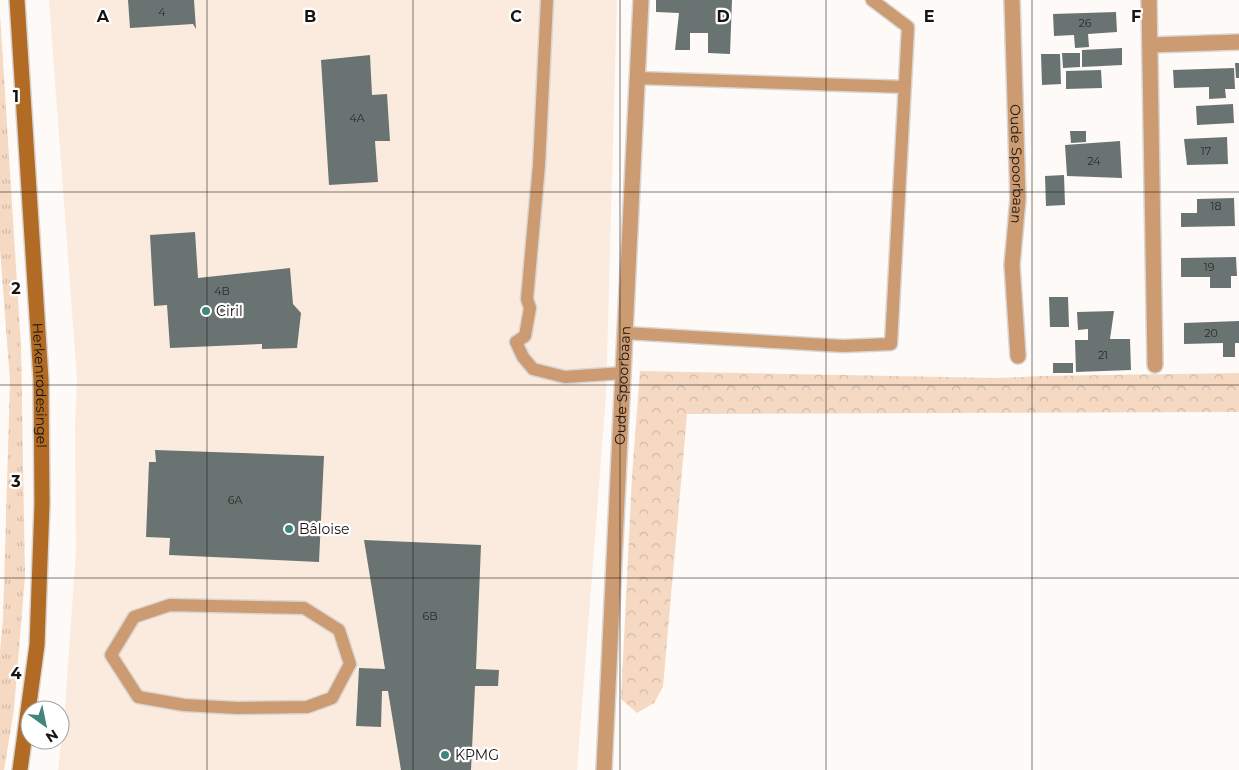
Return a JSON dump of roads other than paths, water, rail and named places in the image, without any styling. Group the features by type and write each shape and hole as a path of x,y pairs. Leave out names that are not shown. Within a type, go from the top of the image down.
{"street":[{"name":"Herkenrodesingel","path":"17,0 41,380 42,504 37,645 20,770"},
{"name":"Oude Spoorbaan","path":"604,770 641,0"},
{"name":"Oude Spoorbaan","path":"1012,0 1018,199 1012,265 1018,356"},
{"path":"1149,0 1155,365"},
{"path":"1150,45 1239,42"}],"lane":[{"path":"547,0 539,164 526,299 530,308 524,336 516,342 523,357 533,369 565,377 623,373"},
{"path":"625,333 843,346 891,344 908,27 872,0"},
{"path":"637,78 905,87"},
{"path":"170,605 304,608 339,630 350,664 332,698 307,706 237,708 184,705 138,697 111,655 134,617 170,605"}],"place":[{"name":"Ciril","path":"206,311"},
{"name":"Bâloise","path":"289,529"},
{"name":"KPMG","path":"445,755"}]}
